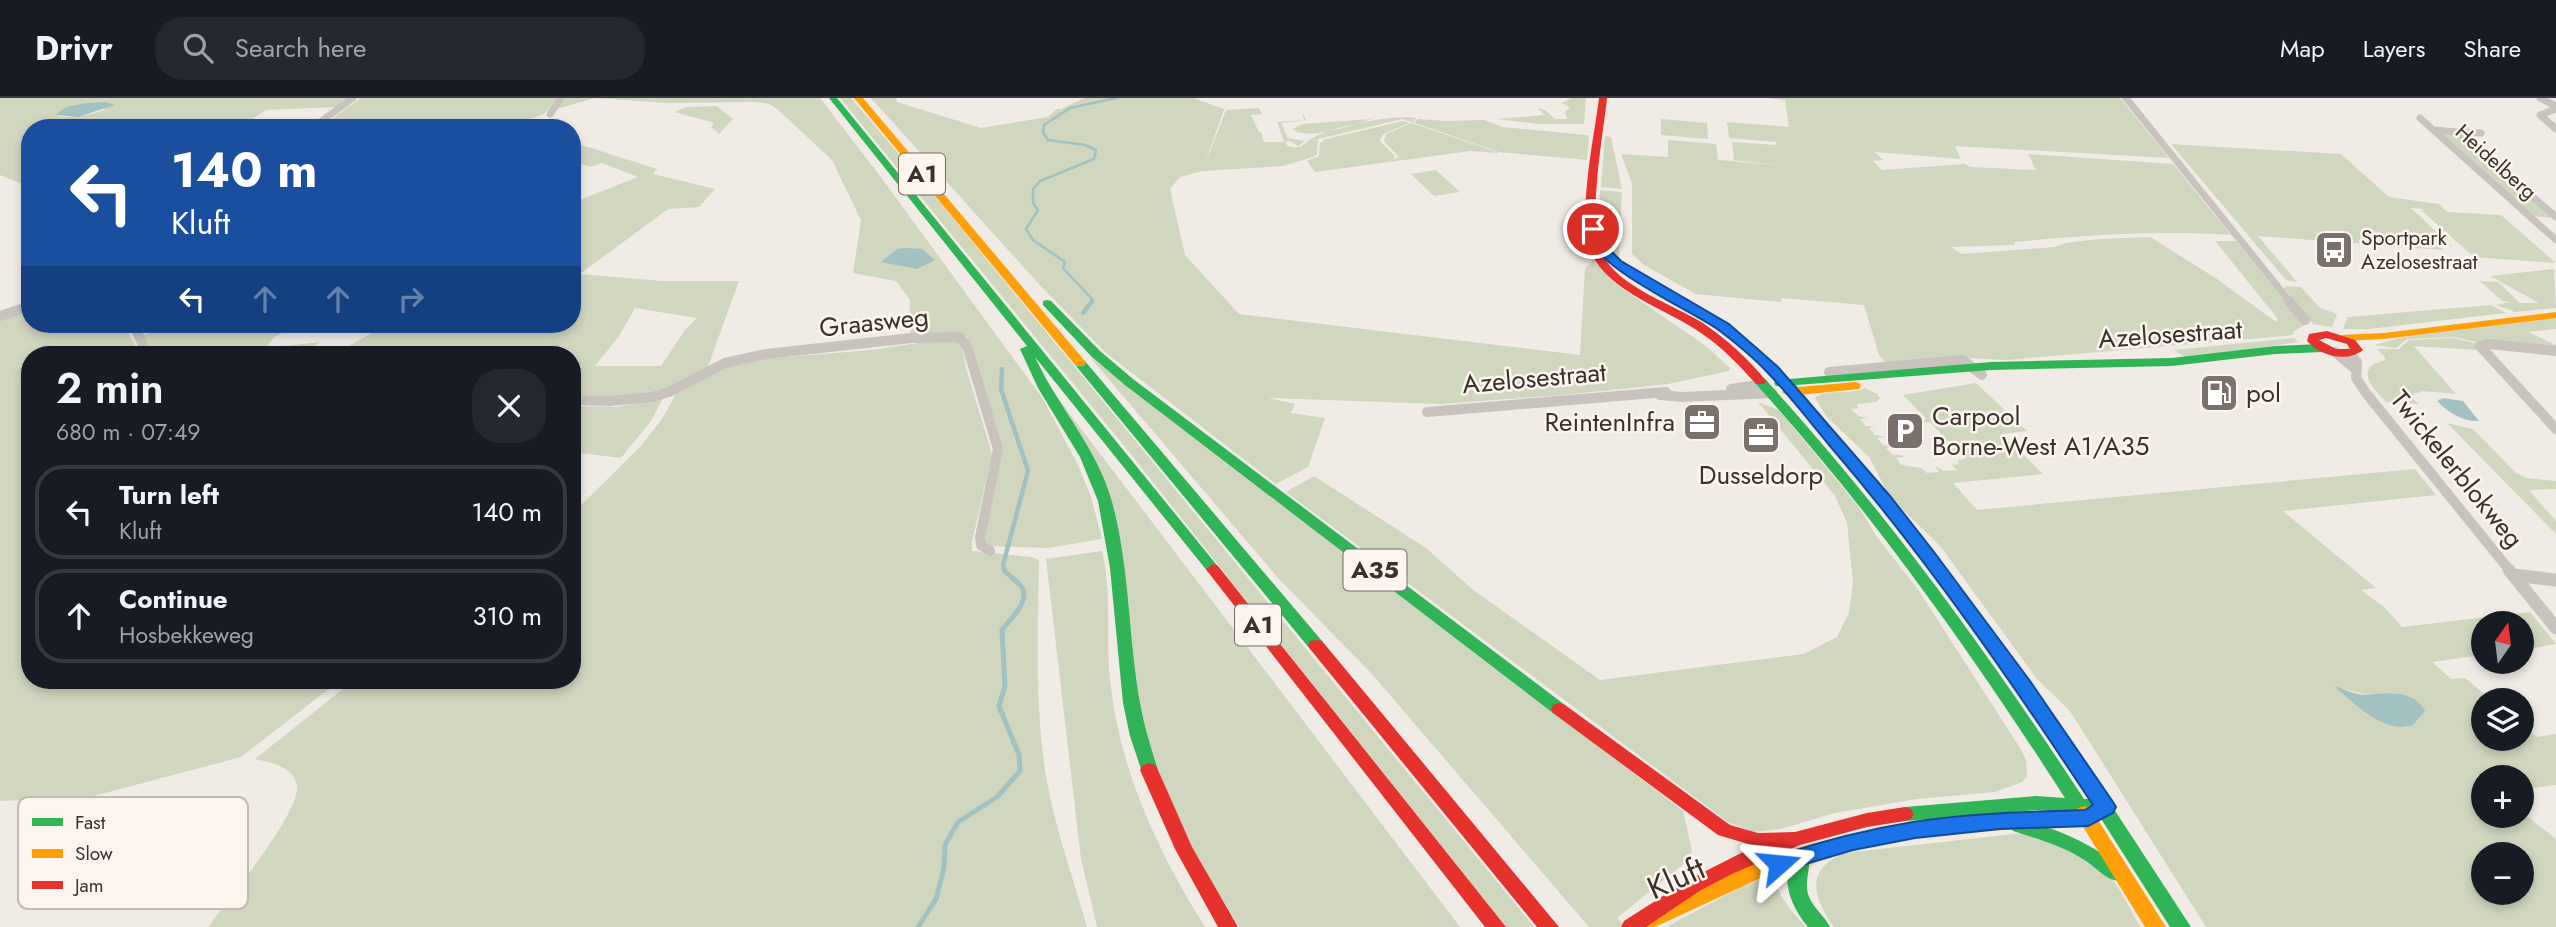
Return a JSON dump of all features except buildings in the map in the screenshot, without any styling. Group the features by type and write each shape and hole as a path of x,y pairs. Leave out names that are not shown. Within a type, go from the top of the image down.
{"main road":[{"name":"A1","path":"833,98 1126,458 1496,927"},
{"name":"A1","path":"858,98 1549,927"},
{"path":"1603,98 1593,229 1596,251 1617,275 1709,332 1768,389 1860,496 1940,601 2078,802 2156,927"},
{"path":"1596,243 1616,264 1743,341 1788,387 1885,500 2024,686 2181,927"},
{"name":"A35","path":"986,249 1016,267 1096,354 1129,382 1685,804 1734,837 1756,841 1792,838"},
{"name":"Azelosestraat","path":"1768,389 1977,371 2172,362 2336,346 2384,336 2556,315"},
{"path":"1016,326 1043,386 1083,448 1105,498 1118,567 1124,664 1132,711 1164,809 1181,848 1228,927"},
{"name":"Kluft","path":"1633,927 1663,900 1702,877 1746,855 1792,838 1897,814 2078,802 2105,807"},
{"path":"2088,818 2105,807"},
{"name":"Kluft","path":"1633,927 1757,871 1853,841 1915,830 2000,821 2088,818"},
{"path":"2000,821 2052,834 2085,849 2132,889"},
{"path":"1801,856 1795,873 1795,892 1807,915 1820,927"}],"street":[{"path":"324,119 353,98"},
{"path":"550,114 561,98"},
{"path":"2126,98 2305,320"},
{"path":"2540,98 2556,108"},
{"path":"2556,108 2540,115 2556,129"},
{"name":"Heidelberg","path":"2420,118 2556,240"},
{"name":"Heidelberg","path":"2434,130 2481,134"},
{"name":"Heidelberg","path":"2458,132 2556,220"},
{"name":"Heidelberg","path":"2535,221 2556,220"},
{"path":"0,316 21,309"},
{"name":"Graasweg","path":"581,400 652,397 669,392 725,363 766,354 912,338 960,337 967,346 998,449 980,537 981,545 990,551"},
{"name":"Twickelerblokweg","path":"2336,346 2357,362 2356,378 2366,393 2556,628"},
{"path":"2556,351 2480,346 2556,429"},
{"name":"Azelosestraat","path":"1829,372 1963,360 1977,371"},
{"name":"Azelosestraat","path":"1646,393 1682,397 1768,389"},
{"name":"Azelosestraat","path":"1427,412 1666,391"},
{"path":"2513,575 2556,580"}],"green space":[{"path":"0,98 348,98 336,107 266,110 252,119 21,119 21,183 0,175","holes":["106,102 104,110 75,117 58,116 70,107"]},
{"path":"361,98 557,98 544,114 530,119 332,119"},
{"path":"565,98 595,98 557,109"},
{"path":"595,98 820,98 1043,399 1078,465 1091,497 1102,539 1048,548 980,546 1002,449 967,336 910,337 910,300 896,281 853,273 861,220 832,160 776,108 755,102 666,103"},
{"path":"840,98 851,98 937,199 1534,927 1504,927 1130,453"},
{"path":"871,98 896,98 897,102 981,128 1048,117 1057,109 1084,98 1193,98 1224,109 1204,167 1226,110 1259,108 1262,114 1251,115 1264,142 1284,142 1277,122 1304,120 1302,112 1306,120 1281,123 1288,138 1305,141 1298,146 1290,141 1285,142 1293,147 1301,146 1325,132 1351,125 1380,119 1416,118 1413,123 1403,119 1318,139 1317,154 1283,166 1202,171 1180,177 1170,189 1185,255 1239,314 1580,355 1585,268 1593,260 1613,282 1706,346 1730,368 1729,371 1668,384 1440,404 1268,398 1295,404 1291,413 1325,418 1308,467 1276,484 1105,352 1037,282"},
{"path":"1572,98 1586,98 1584,124 1539,124 1496,119 1544,115 1538,108 1545,110 1555,119 1567,119 1565,112 1570,107 1561,103"},
{"path":"1767,98 2120,98 2169,158 1955,146 1961,159 1875,152 1883,160 1873,161 1882,170 1965,164 1971,167 2036,170 2028,154 2173,164 2231,235 2122,234 2014,242 2015,245 1951,247 1962,254 2055,247 2065,243 2099,239 2150,237 2217,279 2276,322 2278,319 2215,241 2236,241 2305,325 2295,330 2292,335 2284,336 2006,360 1966,358 1887,364 1879,355 1864,305 1781,298 1781,302 1696,294 1644,265 1632,254 1632,184 1621,154 1668,157 1668,140 1716,144 1718,160 1778,165 1734,160 1732,142 1776,145 1776,142 1729,138 1727,122 1789,127 1785,100"},
{"path":"717,106 733,119 719,134 711,127 714,123 675,112 686,107"},
{"path":"1372,119 1319,133 1299,133 1293,129 1302,124"},
{"path":"1418,119 1484,120 1502,127 1586,135 1589,136 1587,160 1499,152 1413,123"},
{"path":"1661,119 1707,123 1708,139 1661,135"},
{"path":"1403,121 1409,123 1383,134 1380,141 1395,156 1393,159 1399,157 1384,141 1386,134 1411,123 1500,153 1470,151 1315,172 1307,161 1319,156 1320,142 1324,142 1322,140"},
{"path":"2441,133 2458,135 2552,218 2532,216"},
{"path":"1605,136 1611,137 1622,189 1601,187"},
{"path":"2171,144 2341,154 2389,197 2439,204 2447,212 2501,215 2556,263 2474,257 2421,210 2425,209 2411,208 2452,247 2440,246 2443,250 2258,236 2297,282 2286,280"},
{"path":"581,145 657,169 653,174 715,189 699,207 668,209 581,273 581,199 638,177 602,163 590,167 581,164"},
{"path":"1436,170 1460,192 1434,196 1411,174"},
{"path":"1600,190 1622,192 1619,259 1602,237 1599,219"},
{"path":"2554,269 2556,308 2515,312 2496,305 2511,302 2502,301 2480,281 2498,282 2520,303 2539,303 2490,276"},
{"path":"581,274 662,281 739,281 707,369 657,392 603,397 581,395 581,346 349,346 372,333 581,333","holes":["635,308 697,318 685,330 661,366 595,366 619,336"]},
{"path":"2301,287 2320,308 2337,314 2332,327 2313,324 2284,288"},
{"path":"2491,305 2506,313 2369,329 2343,329 2348,317"},
{"path":"21,310 21,333 128,333 136,346 21,346 21,689 329,689 241,757 90,797 18,797 18,800 0,801 0,318"},
{"path":"2556,318 2556,329 2528,332 2556,345 2556,348 2479,343 2455,337 2407,339 2396,348 2374,345 2403,337"},
{"path":"282,333 274,337 267,346 150,346 143,335"},
{"path":"960,337 966,368 992,454 972,551 1039,560 1038,687 1044,762 1057,825 1087,927 208,927 222,909 248,909 248,874 275,836 295,800 297,787 292,775 281,767 255,759 343,689 581,689 581,505 640,447 662,419 677,392 721,369 750,360 871,350"},
{"path":"2294,338 2298,342 2186,358 2174,350"},
{"path":"2454,338 2478,344 2476,350 2414,346 2456,394 2423,391 2413,394 2412,398 2419,404 2386,402 2369,380 2368,370 2371,366 2386,359 2377,349 2399,349 2409,340"},
{"path":"321,342 313,346 284,346"},
{"path":"1089,356 1683,811 1692,851 1686,862 1617,918 1626,927 1589,927 1371,673 1279,579"},
{"path":"1976,383 2027,431 2002,434 2043,474 1953,483 1977,510 2415,469 2436,495 2283,511 2376,588 2361,590 2385,608 2402,627 2471,619 2471,657 2432,662 2451,679 2465,678 2477,688 2471,688 2471,751 2534,751 2534,734 2537,737 2556,734 2556,785 2534,788 2534,765 2471,765 2471,828 2534,828 2534,822 2556,839 2556,927 2206,927 2070,711 2037,679 1941,547 1890,497 1869,457 1827,417 1815,398 1827,393 1853,392 1865,388 1877,394 1880,398 1876,402 1857,404 1858,408 1851,409 1858,416 1868,418 1860,419 1866,426 1876,427 1869,428 1875,435 1886,437 1877,438 1883,445 1894,447 1886,448 1893,455 1904,457 1896,458 1901,465 1921,468 1927,473 1939,472 1935,466 1944,471 1957,470 1952,465 1959,464 1957,460 1965,459 1958,452 1947,450 1955,448 1948,441 1937,440 1945,438 1930,422 1919,421 1927,419 1903,395","holes":["2336,687 2367,695 2394,693 2410,696 2408,727 2391,725"]},
{"path":"1057,397 1460,927 1239,927 1179,827 1134,702 1123,558"},
{"path":"663,398 651,421 621,458 581,453 581,406 617,407"},
{"path":"1758,402 1779,410 1858,506 1877,537 1919,591 2020,748 2026,760 2027,776 2022,782 1995,792 1917,799 1835,813 1780,829 1754,832 1728,822 1286,492 1314,476 1426,548 1472,589 1600,680 1804,654 1837,637 1849,613 1853,583 1847,523 1835,496"},
{"path":"2447,423 2473,429 2516,473 2526,478 2556,481 2556,489 2529,490 2556,521 2556,534"},
{"path":"1102,551 1108,598 1110,679 1122,745 1143,809 1172,869 1205,927 1097,927 1081,859 1046,559"},
{"path":"2534,617 2556,644 2534,648"},
{"path":"2022,833 2061,844 2097,864 2116,885 2140,927 1834,927 1817,895 1816,885 1823,867 1845,853"},
{"path":"1774,874 1781,896 1806,927 1666,927 1738,889"}],"water":[{"path":"106,102 115,105 78,117 56,115 72,106"},
{"path":"897,249 922,249 935,260 917,269 881,262"},
{"path":"2443,398 2463,401 2479,421 2462,418 2446,409 2437,401"},
{"path":"2334,686 2364,695 2400,694 2414,699 2425,711 2413,725 2391,726 2370,716"}],"waterway":[{"path":"1091,303 1093,300 1063,268 1065,262 1033,240 1026,229 1038,210 1033,203 1033,189 1040,181 1094,159 1096,150 1085,145 1048,140 1043,132 1044,125 1070,108 1116,98"},
{"path":"1083,313 1092,301"},
{"path":"1002,369 1001,389 1028,471 1003,565 1005,571"},
{"path":"918,927 936,899 944,868 945,845 958,822 997,797 1020,771 1019,755 999,706 1005,686 1002,630 1019,609 1024,591 1005,571"}],"traffic: fast":[{"path":"833,98 1213,569"},
{"path":"1622,268 1706,315 1754,351 1811,410 1880,496"},
{"path":"1047,303 1096,354 1129,382 1559,709"},
{"path":"1780,383 1991,366 2172,362 2275,350 2323,348"},
{"path":"1026,349 1044,388 1087,457 1105,501 1118,568 1132,703 1149,770"},
{"path":"1080,363 1316,645"},
{"path":"1760,381 1806,431 1891,535 1972,644 2084,813"},
{"path":"2038,706 2181,927"},
{"path":"1905,814 2036,803 2105,807"},
{"path":"2019,826 2072,844 2118,875"},
{"path":"1801,856 1796,877 1798,894 1820,927"}],"traffic: slow":[{"path":"858,98 1080,363"},
{"path":"2342,338 2384,336 2556,315"},
{"path":"1788,392 1855,386"},
{"path":"1880,496 1943,574 2038,706"},
{"path":"2084,813 2156,927"},
{"path":"1640,925 1757,871 1832,846 1941,827 2088,818 2094,814"}],"traffic: jam":[{"path":"1603,98 1592,199 1593,238 1597,253 1614,275 1641,294 1705,330 1730,350 1760,381"},
{"path":"2327,334 2351,342 2357,350 2334,352 2313,341 2313,336 2327,334"},
{"path":"1213,569 1496,927"},
{"path":"1316,645 1549,927"},
{"path":"1559,709 1724,830 1758,840 1792,838"},
{"path":"1149,770 1184,849 1228,927"},
{"path":"1631,927 1694,885 1760,852 1830,828 1905,814"}],"place":[{"name":"Sportpark Azelosestraat","path":"2334,250"},
{"name":"pol","path":"2219,393"},
{"name":"ReintenInfra","path":"1702,422"},
{"name":"Carpool Borne-West A1/A35","path":"1905,431"},
{"name":"Dusseldorp","path":"1761,435"}],"route":[{"path":"1593,229 1596,243 1616,264 1724,327 1773,370 1885,500 1928,555 2024,686 2105,807 2088,818 2000,821 1915,830 1853,841 1779,864"}]}
